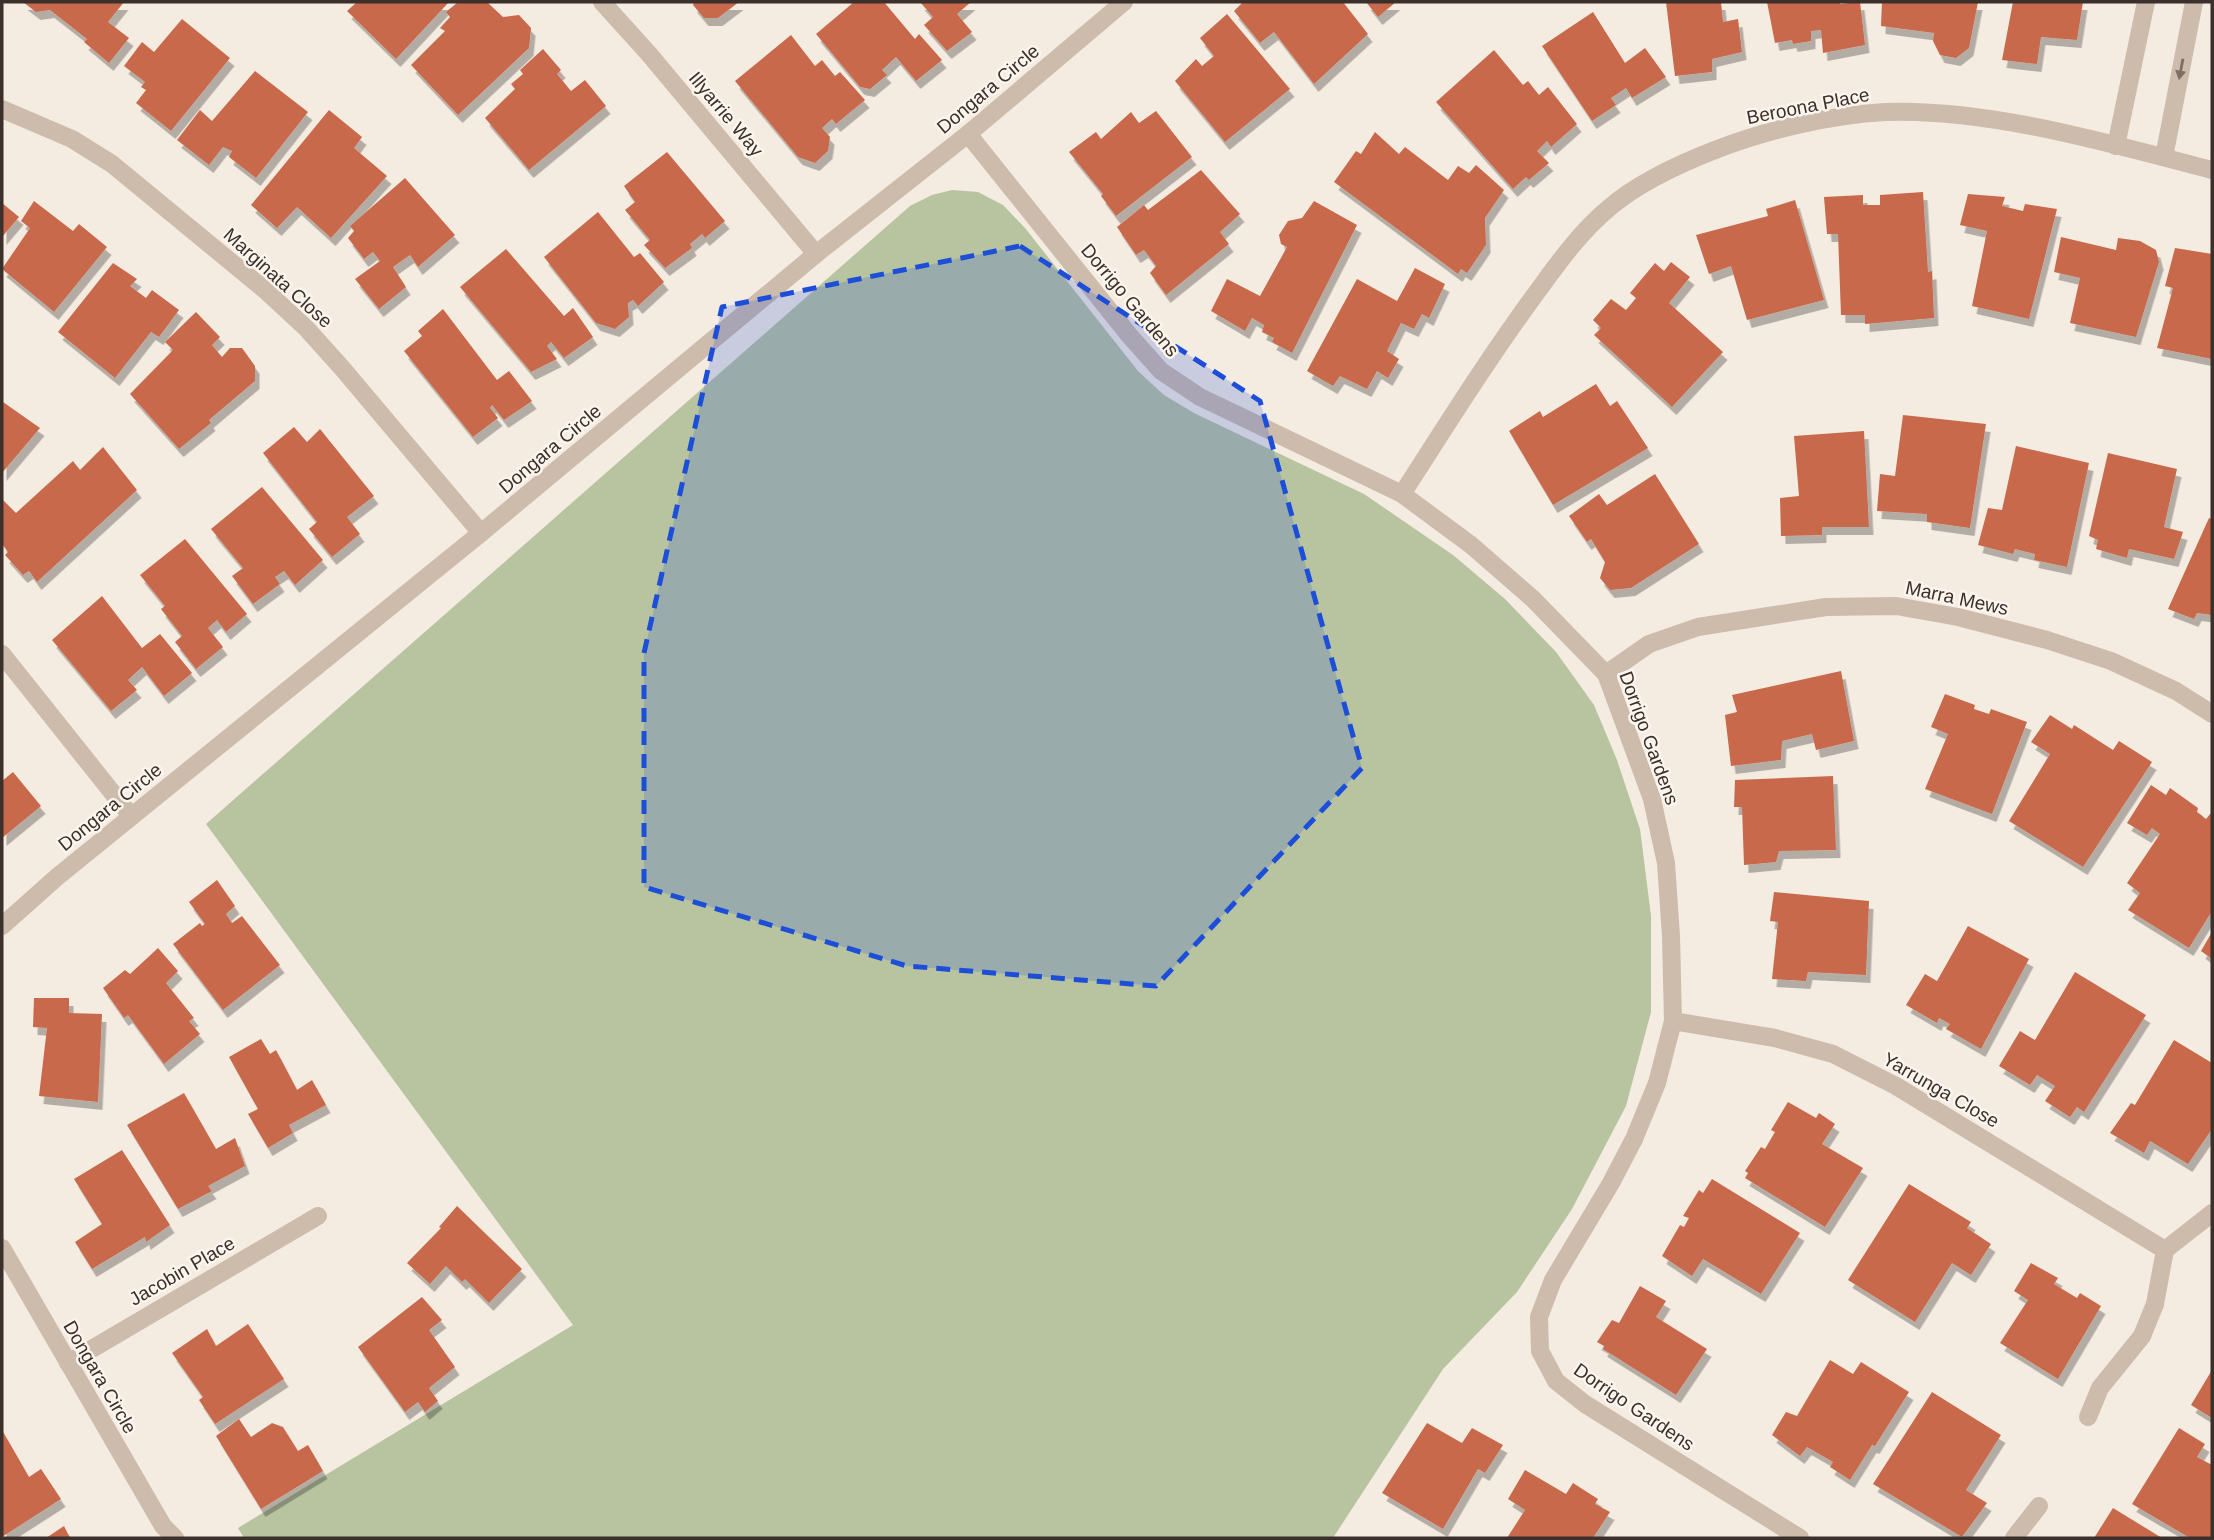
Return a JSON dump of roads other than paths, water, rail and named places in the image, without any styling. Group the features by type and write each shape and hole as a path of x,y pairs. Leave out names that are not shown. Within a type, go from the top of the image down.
{"street":[{"name":"Illyarrie Way","path":"602,2 649,54 816,254"},
{"name":"Dongara Circle","path":"2,926 131,816 481,533 816,254 968,134 1124,2"},
{"path":"2116,146 2146,2"},
{"path":"2164,158 2194,2"},
{"name":"Marginata Close","path":"2,109 72,139 112,164 265,290 306,328 333,358 481,533"},
{"name":"Beroona Place","path":"1402,494 1514,323 1562,258 1609,208 1671,167 1740,140 1814,122 1885,113 1953,115 2023,125 2212,170"},
{"name":"Dorrigo Gardens","path":"968,134 1161,371 1200,397 1402,494 1471,545 1533,599 1606,674 1652,799 1666,863 1673,1021 1657,1083 1634,1139 1553,1280 1539,1317 1540,1351 1556,1381 1585,1404 1800,1538"},
{"name":"Marra Mews","path":"1606,674 1649,644 1698,627 1826,607 1896,606 1958,617 2035,636 2111,661 2176,691 2212,714"},
{"path":"2,654 131,816"},
{"name":"Yarrunga Close","path":"1673,1021 1775,1038 1833,1054 1896,1086 2165,1250"},
{"path":"2088,1417 2101,1388 2142,1336 2155,1304 2165,1250 2212,1213"},
{"name":"Jacobin Place","path":"68,1363 318,1216"},
{"name":"Dongara Circle","path":"2,1248 167,1534"},
{"path":"2014,1538 2039,1506"}]}
